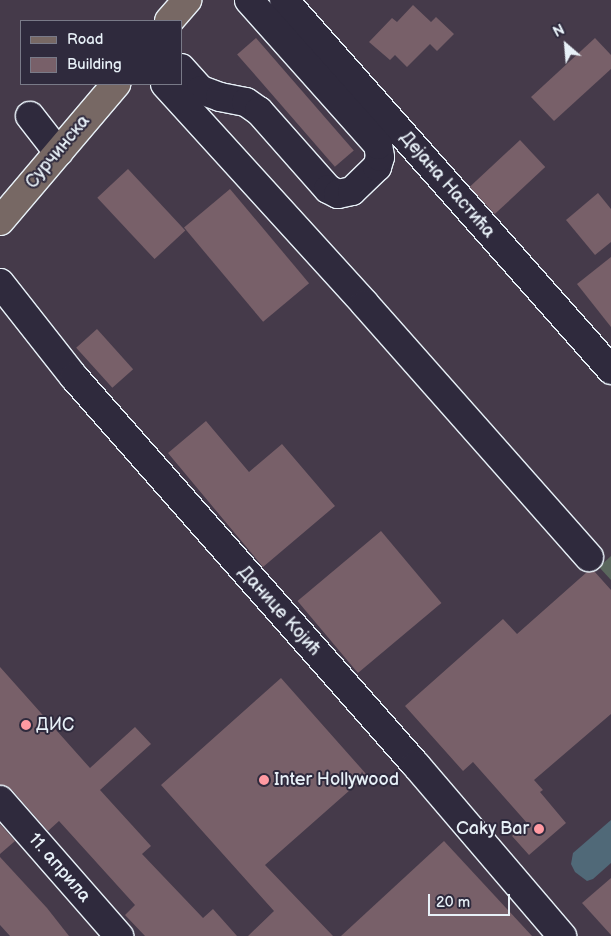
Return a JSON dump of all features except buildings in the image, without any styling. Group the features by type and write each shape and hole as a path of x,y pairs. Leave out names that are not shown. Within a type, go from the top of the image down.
{"main road":[{"path":"170,20 187,0"},
{"name":"Сурчинска","path":"0,221 115,85"}],"street":[{"path":"182,69 201,90 220,97 246,102 259,111 328,189 338,194 352,191 377,167 380,157 378,145 249,0"},
{"name":"Дејана Настића","path":"284,0 611,370"},
{"path":"166,85 365,304 589,557"},
{"path":"30,116 58,152"},
{"name":"Данице Којић","path":"0,284 74,377 416,765 562,936"},
{"name":"11. априла","path":"0,800 118,936"}],"green space":[{"path":"611,556 611,580 599,567"}],"water":[{"path":"611,820 611,863 593,879 587,881 575,872 571,864 573,853"}],"place":[{"name":"ДИС","path":"26,725"},
{"name":"Inter Hollywood","path":"264,780"},
{"name":"Caky Bar","path":"539,829"}]}
